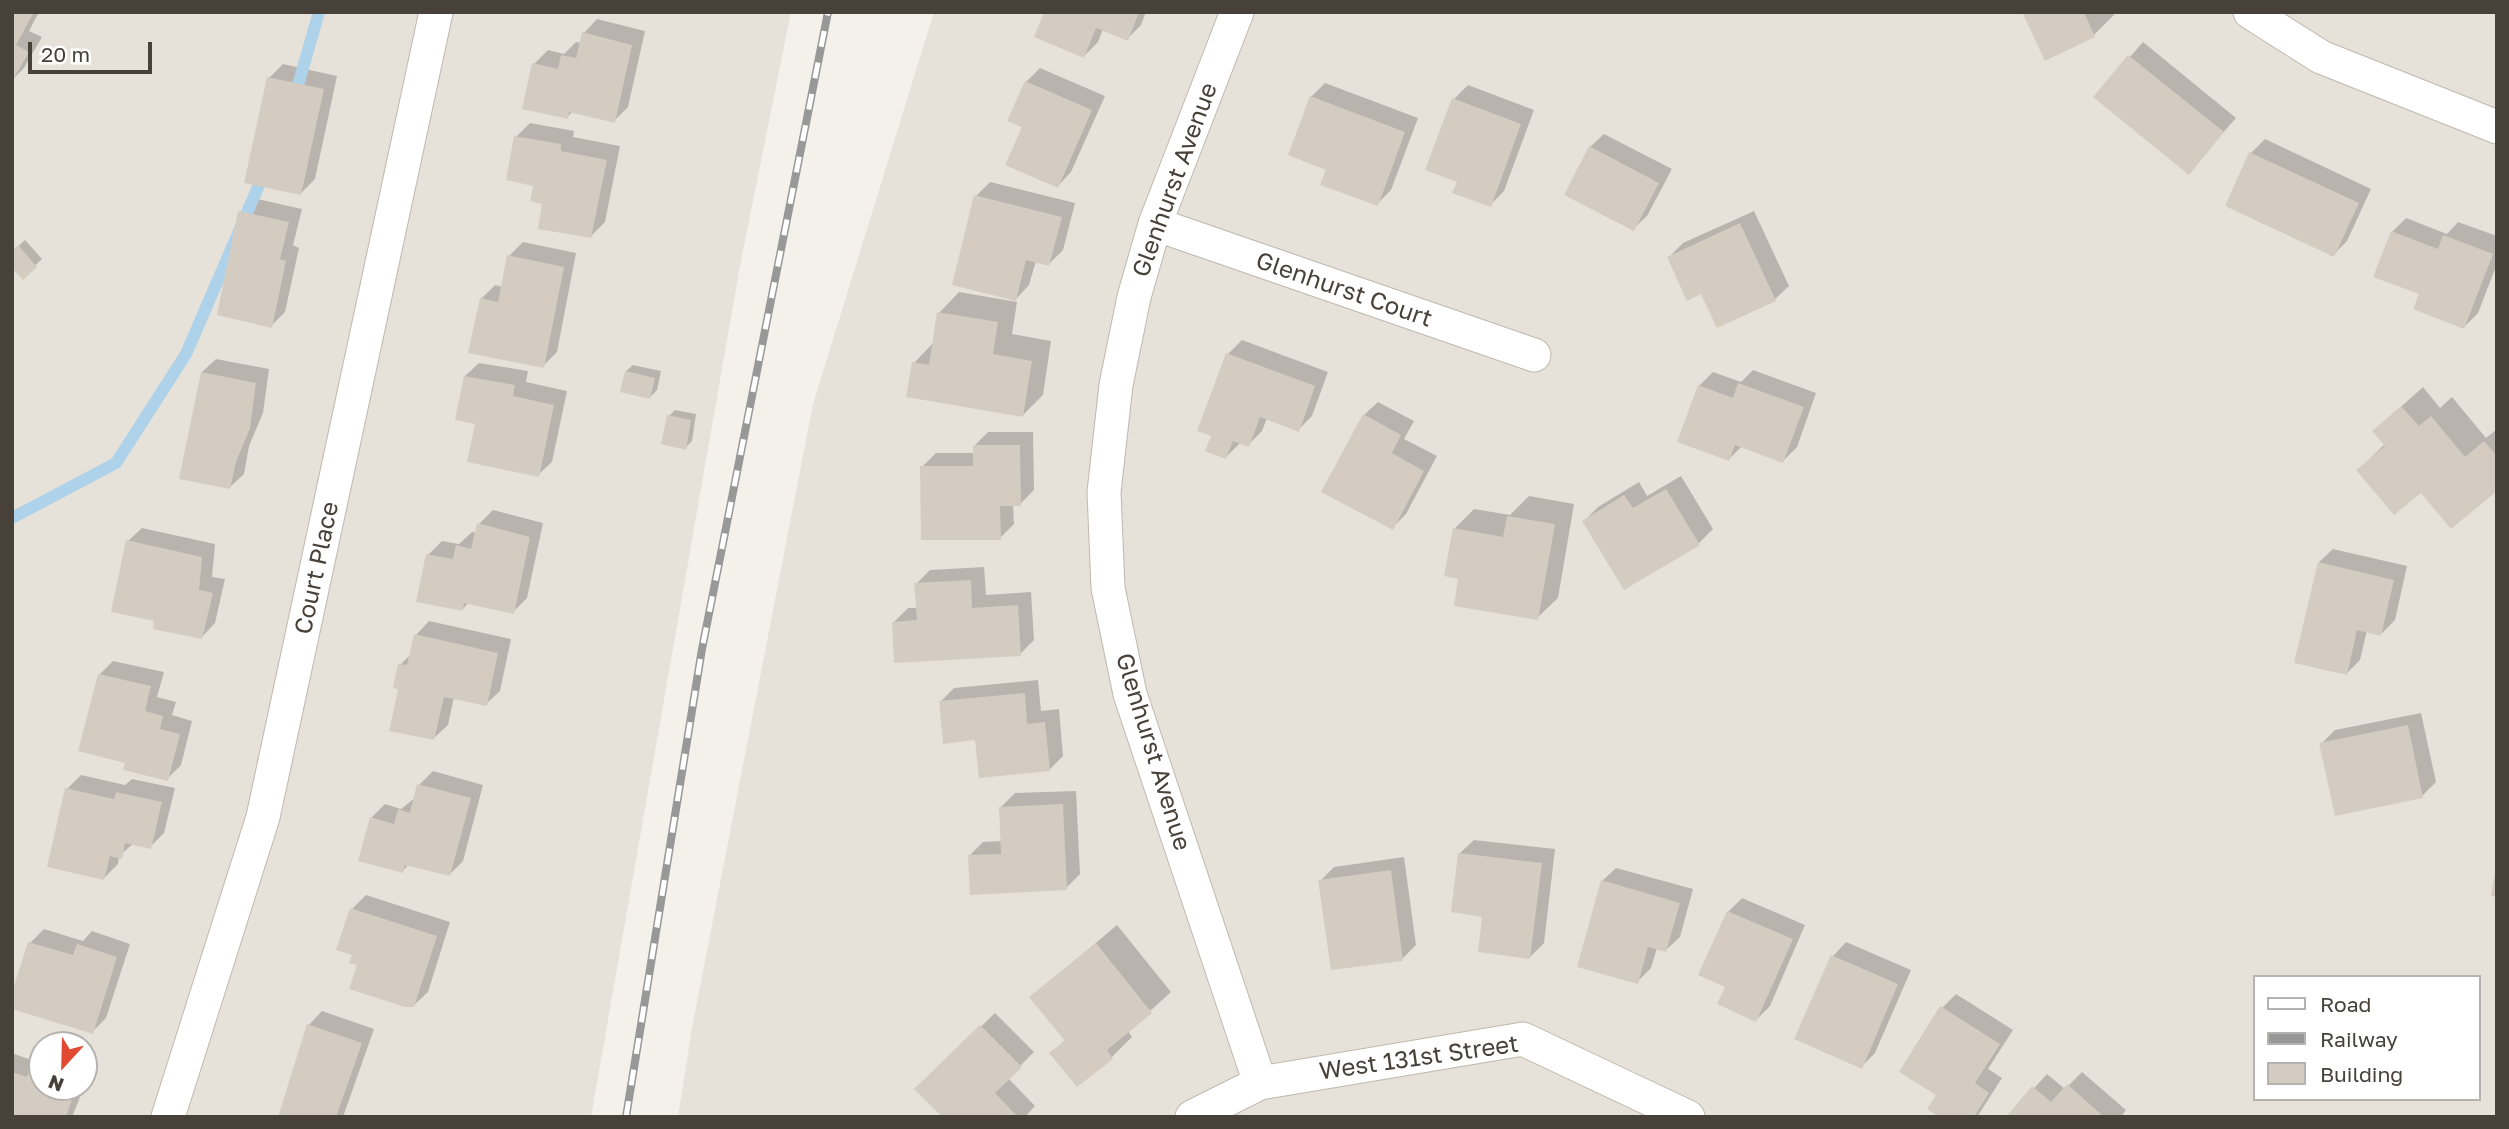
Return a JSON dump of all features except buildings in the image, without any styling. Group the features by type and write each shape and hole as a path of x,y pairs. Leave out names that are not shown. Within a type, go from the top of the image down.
{"street":[{"name":"Court Place","path":"168,1117 263,817 436,12"},
{"name":"Glenhurst Avenue","path":"1237,12 1154,224 1134,297 1116,385 1104,492 1108,588 1130,694 1260,1083"},
{"path":"2250,12 2321,57 2497,128"},
{"name":"Glenhurst Court","path":"1154,224 1534,355"},
{"name":"West 131st Street","path":"1192,1117 1260,1083 1523,1038 1688,1117"}],"shaded area":[{"path":"12,12 791,12 740,266 591,1117 12,1117"},
{"path":"934,12 2497,12 2497,1117 678,1117 692,1028 813,404"}],"waterway":[{"path":"294,99 319,12"},
{"path":"12,518 116,463 186,354 265,171"}],"railway":[{"path":"626,1117 702,649 828,12"}]}
